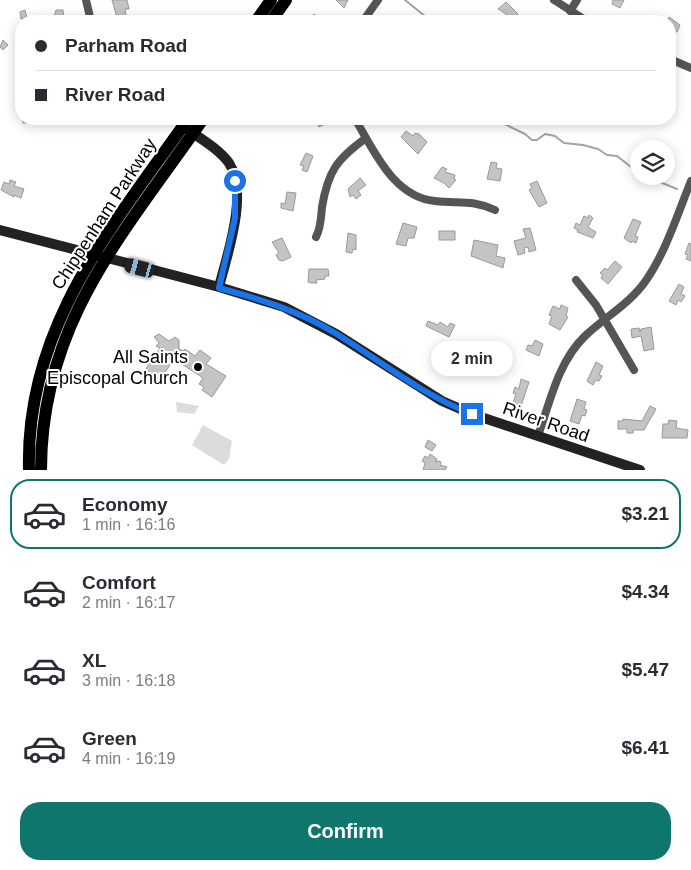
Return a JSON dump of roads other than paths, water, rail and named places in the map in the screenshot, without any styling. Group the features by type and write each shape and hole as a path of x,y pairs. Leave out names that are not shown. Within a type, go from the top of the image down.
{"highway":[{"path":"260,15 271,0"},
{"path":"275,15 286,0"},
{"name":"Chippenham Parkway","path":"29,470 30,431 35,397 46,353 60,316 88,263 188,126"},
{"name":"Chippenham Parkway","path":"41,470 42,434 47,399 58,354 71,322 98,270 188,126"}],"main road":[{"path":"188,126 224,157 230,165 235,181 235,218 219,288"},
{"name":"River Road","path":"0,230 219,288 293,312 336,334 442,401 640,470"}],"street":[{"path":"86,0 90,15"},
{"path":"367,15 378,0"},
{"path":"554,0 577,15"},
{"path":"570,11 577,0"},
{"path":"676,62 691,68"},
{"path":"358,125 391,176 411,194 432,201 481,204 495,210"},
{"path":"316,237 328,181 333,167 352,148 366,138"},
{"path":"538,436 555,386 568,358 585,336 638,291 652,272 691,181"},
{"path":"576,280 596,305 634,370"}],"waterway":[{"path":"405,0 424,15"},
{"path":"506,125 525,134 532,140 537,140 545,134 555,136 564,143 598,149 607,155 617,156 630,166"},
{"path":"667,185 677,189"}],"place":[{"name":"All Saints Episcopal Church","path":"198,367"}]}
